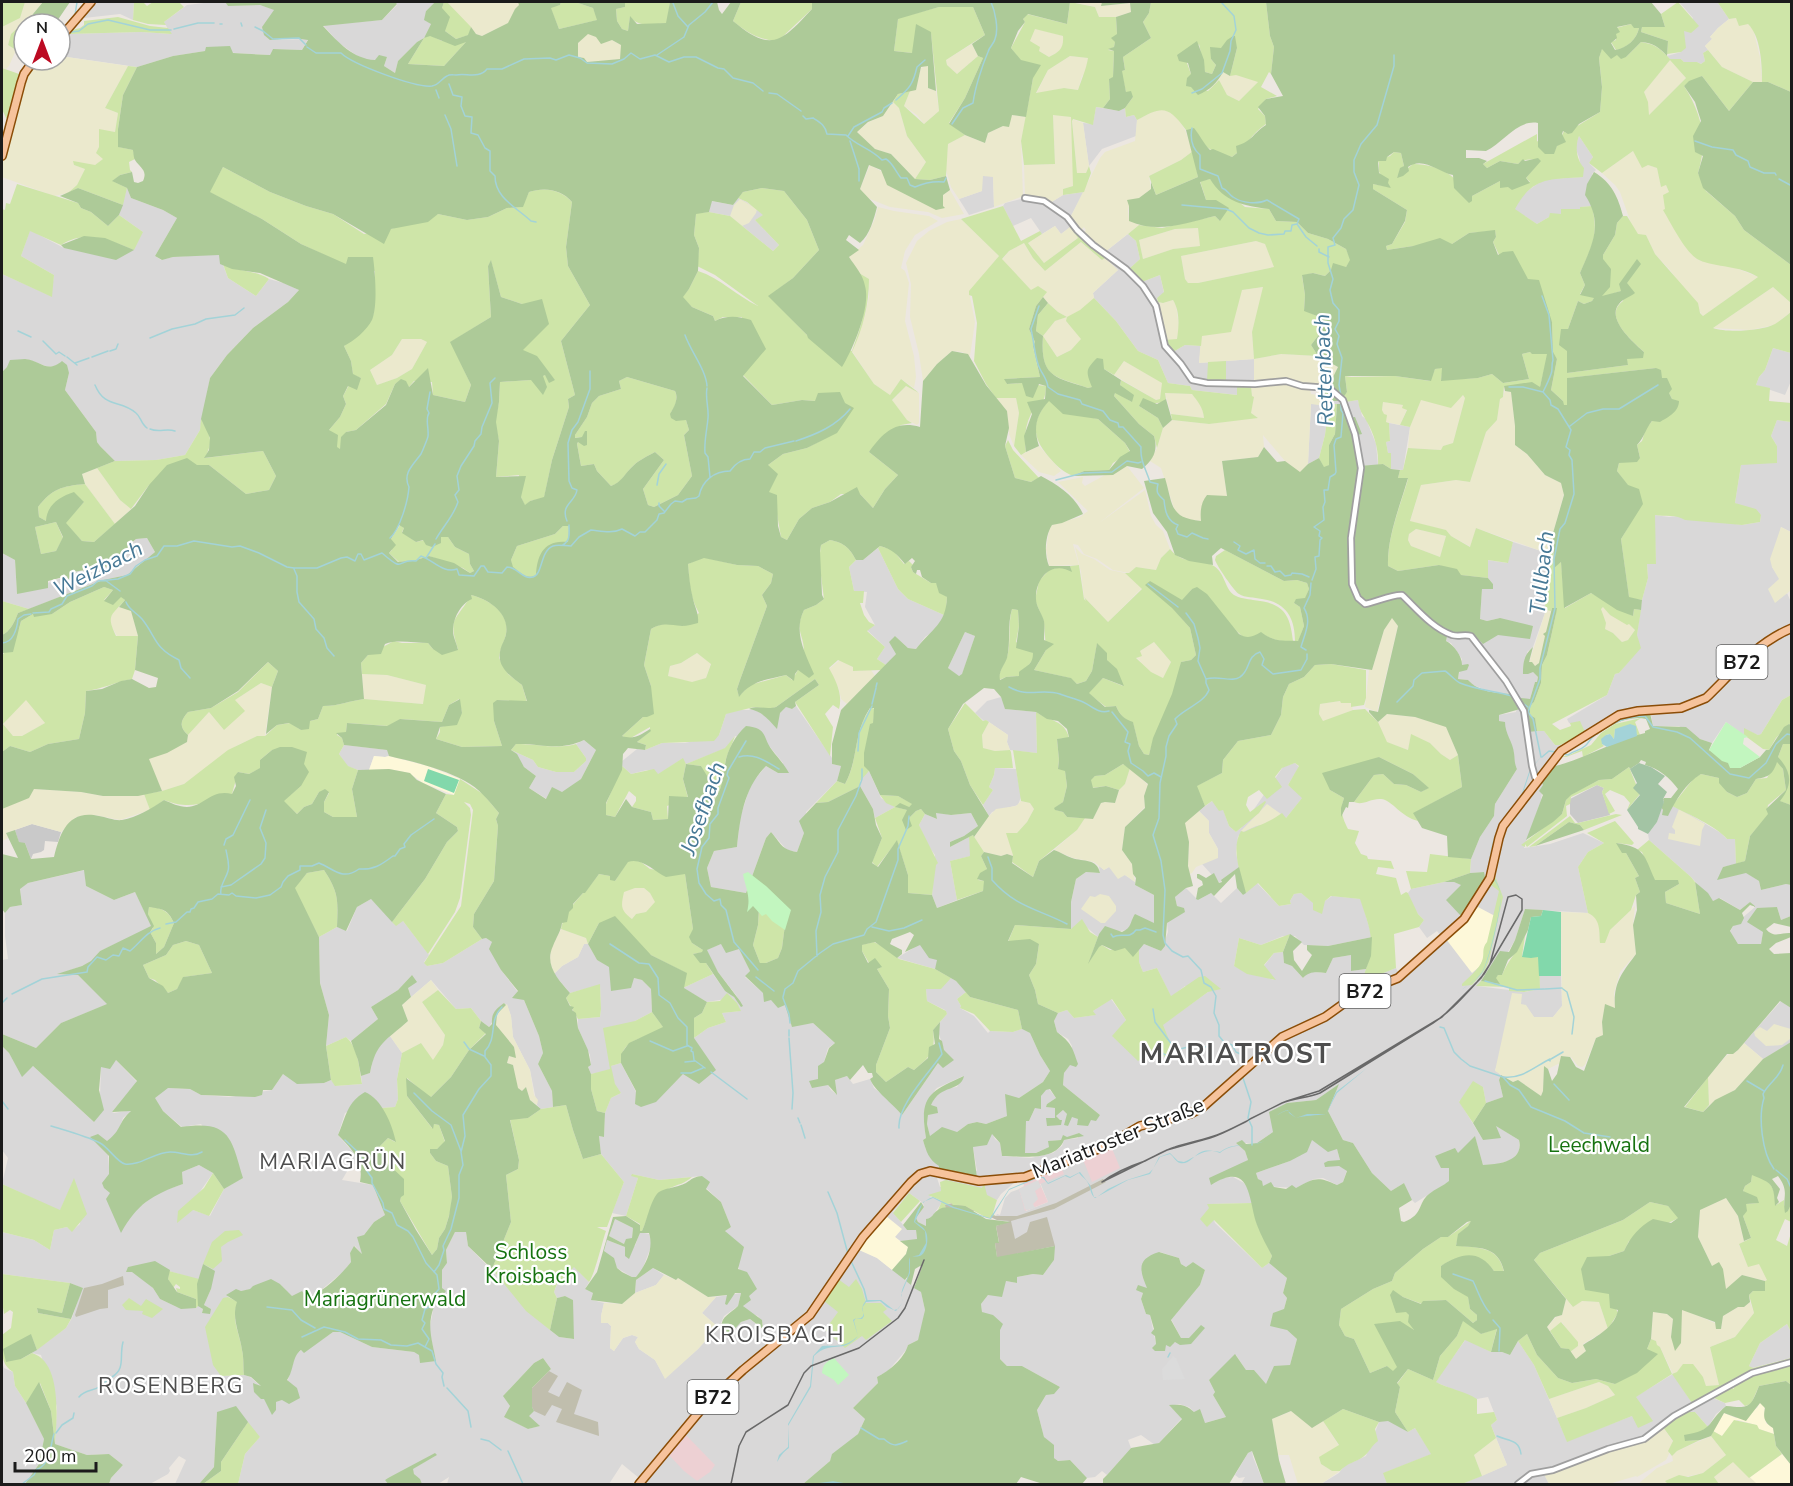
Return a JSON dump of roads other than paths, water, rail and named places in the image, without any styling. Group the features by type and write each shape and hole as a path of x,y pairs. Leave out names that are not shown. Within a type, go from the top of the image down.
{"main road":[{"path":"72,24 91,2"},
{"path":"2,156 25,72"},
{"name":"Mariatroster Straße","path":"639,1485 704,1406 743,1370 810,1315 863,1237 920,1174 933,1171 967,1180 986,1181 1025,1177 1109,1144 1140,1126 1194,1112 1207,1105 1282,1037 1325,1017 1358,994 1398,978 1464,919 1490,878 1501,830 1559,753 1619,715 1681,708 1702,701 1756,649 1769,639 1791,628"}],"street":[{"path":"1025,198 1044,201 1067,217 1093,245 1139,281 1156,306 1165,346 1192,380 1207,383 1255,384 1287,381 1302,386 1329,388 1342,398 1355,434 1361,468 1351,538 1352,584 1355,593 1365,604 1402,595 1427,619 1447,633 1471,636 1506,681 1524,711 1532,767 1538,781"},
{"path":"1518,1485 1531,1474 1553,1470 1608,1449 1644,1439 1674,1416 1752,1373 1791,1362"}],"water":[{"path":"1630,724 1636,726 1637,736 1607,747 1602,744 1601,739 1606,735 1610,734 1614,739 1615,729"},
{"path":"1541,757 1531,769 1521,799 1494,836 1520,799 1530,769"},
{"path":"1501,896 1497,925 1489,956"},
{"path":"1367,1068 1337,1093 1326,1114 1336,1092"},
{"path":"1170,1153 1178,1161 1184,1162 1195,1156 1186,1163 1180,1163 1170,1154 1160,1157 1153,1168 1159,1157"},
{"path":"1153,1169 1150,1174 1128,1180 1098,1197 1108,1189 1127,1180 1149,1173"},
{"path":"1080,1172 1090,1185 1094,1197 1087,1182 1079,1173 1070,1178 1065,1176 1048,1184 1043,1178 1038,1178 1009,1190 991,1219 953,1208 933,1198 925,1201 933,1197 954,1207 990,1218 1009,1189 1037,1177 1044,1177 1048,1183 1066,1175 1070,1177"},
{"path":"922,1204 915,1222 922,1227 926,1232 927,1245 922,1254 919,1256 911,1257 919,1255 926,1243 925,1231 914,1222"},
{"path":"910,1257 910,1273 902,1294 909,1272"},
{"path":"866,1300 881,1300 894,1310 897,1309 896,1311 887,1307 880,1301 866,1302 863,1307"},
{"path":"858,1336 847,1345 826,1348 814,1356 811,1387 788,1426 810,1386 813,1356 822,1346 845,1344"},
{"path":"788,1426 789,1448 777,1462 779,1455 788,1447"}],"waterway":[{"path":"75,15 77,2"},
{"path":"657,55 684,37 689,25 713,2"},
{"path":"952,124 963,108 973,103 983,64 996,35 997,25 991,2"},
{"path":"1192,93 1202,89 1222,73 1230,51 1236,30 1234,16 1221,2"},
{"path":"673,3 678,16 688,27"},
{"path":"72,32 79,31 88,24 108,20 150,30 171,30"},
{"path":"174,29 198,23 214,23"},
{"path":"255,27 273,39 299,38 306,45"},
{"path":"307,47 316,53 341,53 357,63 384,74 424,86 437,84 449,75 477,75 487,69 502,69 524,59 550,58 556,60 569,55 587,63 612,64 631,53 640,59 655,55 669,62 684,57 696,57 724,69 733,78 753,83 763,91"},
{"name":"Rettenbach","path":"1341,396 1339,385 1342,358 1337,344 1339,336 1335,329 1339,321 1339,310 1333,303 1330,290 1333,279 1328,263 1328,247 1335,245 1333,238 1341,228 1344,219 1353,210 1359,185 1354,172 1354,160 1361,144 1377,125 1394,66 1394,55"},
{"path":"896,100 905,92 914,78 917,67 925,60"},
{"path":"449,84 453,95 462,97 461,106 465,116 472,117 471,133 478,135 485,148 490,151 490,171 495,176 502,196 531,221 536,222"},
{"path":"436,90 439,98"},
{"path":"769,93 777,94 801,111"},
{"path":"848,136 854,127 882,112 892,103"},
{"path":"445,115 451,129 457,166"},
{"path":"803,116 806,119 813,118 820,123 827,134 846,135 882,160 886,159 901,178 907,178 910,185 915,187 944,182 946,178"},
{"path":"1192,128 1192,143 1200,155 1200,169 1218,176 1222,188 1231,196 1245,202 1254,203 1267,200 1299,219 1297,224 1306,237 1317,246"},
{"path":"850,141 859,169 859,181"},
{"path":"1695,141 1712,147 1733,150 1736,155 1748,161 1750,167 1776,175"},
{"path":"1779,179 1792,186"},
{"path":"1182,205 1226,209 1233,212 1249,228 1268,235 1284,234 1285,231 1291,231 1292,225 1297,224"},
{"path":"1319,249 1319,252 1329,257"},
{"name":"Tullbach","path":"1541,757 1533,719 1528,712 1540,679 1540,668 1555,608 1554,559 1560,529 1565,523 1574,494 1572,460 1569,455 1570,450 1566,447 1571,430 1558,409 1551,405 1543,392 1552,372 1553,360 1549,315 1542,296"},
{"path":"1039,306 1031,329 1037,361 1048,387 1058,394 1080,400 1082,404 1103,411 1110,420 1118,423 1119,427 1123,427 1141,447 1142,461 1150,482 1158,484 1158,493 1164,500 1169,518 1178,525 1176,529 1178,534 1187,537 1192,533 1208,539"},
{"path":"150,338 206,319 235,315 244,308"},
{"path":"18,331 31,337"},
{"path":"685,335 704,374 707,386"},
{"path":"43,341 56,354 59,352 65,356"},
{"path":"110,351 116,349 118,344"},
{"path":"92,357 108,351"},
{"path":"67,357 77,365"},
{"path":"75,363 89,358"},
{"path":"567,521 565,511 577,490 572,488 569,481 568,443 590,389 590,371"},
{"path":"436,539 458,502 455,495 459,490 457,476 481,434 492,403 490,383 495,378"},
{"path":"95,385 103,398 136,413 147,428"},
{"path":"1570,426 1587,413 1603,409 1619,409 1658,385"},
{"path":"1509,387 1523,387 1543,392"},
{"path":"707,388 705,453 708,457 710,477"},
{"path":"390,538 400,522 405,507 409,487 408,473 421,454 428,437 429,413 427,409 430,392"},
{"name":"Rettenbach","path":"1312,580 1316,569 1315,557 1319,556 1322,538 1319,536 1320,531 1314,527 1324,520 1324,490 1328,490 1330,477 1336,472 1334,445 1336,439 1341,437 1343,413 1341,401"},
{"name":"Weizbach","path":"796,441 826,429 850,409"},
{"path":"150,429 175,431"},
{"name":"Weizbach","path":"33,613 49,612 62,604 67,596 92,586 98,581 118,579 130,574 136,566 157,556 164,546 177,546 194,541 232,547 240,546 294,568 317,568 347,557 355,561 358,554 361,554 364,560 382,553 398,564 416,561 421,556 447,570 457,569 459,575 474,576 481,566 484,566 488,572 502,573 507,567 526,577 533,577 539,572 546,553 553,546 571,546 579,537 591,530 610,532 622,529 635,536 640,532 645,532 657,520 659,514 664,513 675,501 682,502 699,496 706,481 714,475 730,471 738,462 750,459 754,452 794,441"},
{"path":"1056,480 1083,473 1112,472 1127,461 1141,462"},
{"path":"657,485 659,474 666,464"},
{"path":"659,503 664,511"},
{"path":"563,545 568,539 569,525"},
{"path":"1234,542 1240,546 1238,550 1246,554 1254,550 1255,559 1260,563 1265,563"},
{"path":"426,558 435,544"},
{"path":"1267,566 1271,566 1275,572 1280,571 1285,576 1292,573 1309,577"},
{"path":"294,569 297,576 299,602 314,619 316,629 334,656"},
{"path":"105,580 120,591"},
{"name":"Rettenbach","path":"1306,650 1301,647 1308,622 1304,608 1310,595 1311,583"},
{"path":"1148,584 1178,607"},
{"path":"126,602 142,619 160,647 179,660 181,668 190,678"},
{"path":"1186,613 1194,624 1200,648 1198,661 1206,679"},
{"name":"Weizbach","path":"2,643 12,638 18,619 31,614"},
{"name":"Rettenbach","path":"1243,1067 1245,1056 1236,1052 1232,1045 1224,1042 1219,1036 1219,1025 1214,1013 1216,996 1211,987 1204,983 1201,970 1188,956 1183,957 1172,951 1165,943 1163,935 1165,890 1161,861 1153,835 1159,818 1160,783 1169,736 1177,724 1175,719 1207,695 1209,690 1206,679 1237,679 1246,671 1250,660 1260,652 1264,659 1262,665 1273,674 1301,670 1307,654"},
{"path":"1397,702 1422,673 1445,671 1460,683 1512,696"},
{"path":"876,687 877,683"},
{"path":"1009,687 1022,692 1053,692 1083,702 1098,711 1109,711"},
{"path":"872,704 876,688"},
{"path":"1521,702 1528,707"},
{"path":"858,751 859,733 872,706"},
{"path":"1112,712 1128,732 1125,742 1130,744 1128,751 1131,763 1148,776 1154,773 1161,777"},
{"path":"1563,754 1568,755 1583,748 1593,736 1612,724 1632,717 1645,716 1653,727 1677,732 1690,738 1730,774 1749,778 1766,763 1776,744 1787,734 1792,735"},
{"name":"Josefbach","path":"746,741 728,771 729,778 718,814 710,824 709,838 702,847 697,869 699,883 706,894 714,901 720,899 721,905 726,910 734,942 758,970"},
{"path":"1542,757 1549,751 1556,752"},
{"path":"739,757 755,757 779,769"},
{"path":"817,956 816,931 821,912 820,895 825,877 838,852 838,830 856,796 862,779 862,769"},
{"path":"224,845 226,839 233,835 250,800"},
{"path":"221,887 231,885 261,864 265,858 266,843 260,828 266,810"},
{"path":"783,997 785,989 793,983 798,971 820,953 833,944 864,935 867,929 876,922 898,860 898,849 908,826 909,816"},
{"path":"166,924 176,922 190,912 198,902 212,899 218,894 232,893 236,896 256,898 270,895 281,887 288,876 300,870 300,866 312,866 319,863 343,874 377,866 395,856 400,849 405,847 404,844 411,835 434,819"},
{"path":"221,894 229,869 226,850"},
{"path":"988,857 992,868 992,880 1001,889 1019,902 1067,924"},
{"path":"872,927 889,931 904,928 922,920"},
{"path":"12,994 42,979 87,972 88,967 97,957 106,960 113,955 119,956 123,948 130,951 147,934 160,928"},
{"path":"1111,934 1113,937 1131,935 1136,930 1145,928 1156,932"},
{"path":"610,944 639,963 649,964 658,978 659,995 670,1003 678,1018 687,1027 687,1045 692,1048 694,1060 705,1068"},
{"name":"Josefbach","path":"756,977 774,991"},
{"path":"1485,981 1517,990 1544,989"},
{"path":"1545,989 1562,988"},
{"path":"1563,989 1567,992 1574,1017 1572,1034"},
{"path":"2,1003 7,998"},
{"name":"Josefbach","path":"783,998 790,1023"},
{"path":"434,1272 439,1265 459,1198 459,1175 463,1165 461,1152 465,1136 463,1115 479,1089 491,1076 491,1065 485,1057 485,1051 491,1040 495,1018 502,1007"},
{"path":"1153,1009 1155,1022 1176,1050 1196,1045 1206,1047"},
{"path":"1440,1027 1444,1028 1454,1052 1461,1059 1470,1066 1503,1077 1519,1090 1531,1107 1565,1121 1584,1133 1610,1137"},
{"name":"Josefbach","path":"789,1030 789,1036"},
{"name":"Josefbach","path":"789,1038 792,1109"},
{"path":"650,1041 673,1051 687,1046"},
{"path":"464,1042 469,1049 484,1056"},
{"path":"899,1128 903,1109 942,1054 939,1043"},
{"path":"1161,1052 1167,1056 1175,1051"},
{"path":"1551,1059 1563,1052"},
{"path":"1504,1077 1517,1076 1550,1059 1550,1061"},
{"path":"685,1062 695,1061"},
{"path":"1774,1169 1764,1145 1761,1115 1763,1094 1783,1065"},
{"path":"681,1073 691,1073 703,1068"},
{"path":"711,1072 747,1099"},
{"name":"Rettenbach","path":"1242,1075 1251,1102 1248,1118 1252,1127 1252,1145"},
{"path":"1747,1081 1764,1091"},
{"path":"1554,1084 1569,1100"},
{"path":"414,1093 432,1111 451,1125 461,1151"},
{"path":"2,1101 8,1109"},
{"name":"Josefbach","path":"798,1118 800,1123"},
{"name":"Josefbach","path":"801,1125 805,1138"},
{"path":"51,1126 100,1143 125,1164 136,1163 164,1153 191,1155 202,1152"},
{"path":"345,1140 359,1153 384,1209 392,1213 397,1225 413,1237 426,1263 437,1275 439,1289 433,1296 431,1306 425,1309 422,1320 425,1323 422,1329 429,1339 425,1347"},
{"path":"1776,1170 1787,1179 1792,1190"},
{"name":"Josefbach","path":"828,1192 837,1213 848,1254"},
{"name":"Josefbach","path":"851,1261 867,1301"},
{"path":"1453,1274 1473,1281 1482,1302 1490,1313"},
{"path":"267,1307 292,1310 301,1320 315,1328"},
{"path":"1493,1320 1500,1328 1499,1351"},
{"path":"302,1337 324,1327 345,1332 358,1339 381,1340 391,1345 407,1346 418,1343 432,1351 436,1364 443,1373 444,1386"},
{"path":"112,1377 121,1366 123,1342"},
{"path":"1168,1357 1170,1353"},
{"path":"79,1397 105,1383 109,1378"},
{"path":"447,1388 468,1411 471,1427"},
{"path":"56,1433 62,1425 73,1418 74,1413"},
{"path":"861,1428 892,1444 897,1445 907,1441"},
{"path":"38,1469 48,1458 54,1434"},
{"path":"1497,1436 1515,1443 1521,1454"},
{"path":"481,1439 489,1441 501,1450"},
{"path":"508,1451 523,1484"},
{"path":"22,1484 34,1475 37,1469"},
{"path":"817,1484 833,1482 845,1484"}],"tram line":[{"path":"1102,1182 1160,1153 1168,1150 1180,1145 1212,1137 1225,1132 1236,1127 1282,1103 1320,1093 1439,1019 1445,1014 1456,1004 1472,988 1477,982 1484,974 1522,910 1522,899 1516,895 1508,897 1490,964 1481,978 1442,1017 1319,1091 1287,1101 1282,1103 1250,1119 1229,1130 1215,1136 1167,1150 1102,1182"},
{"path":"731,1484 739,1446 746,1432 788,1405 804,1373 811,1366 859,1348 898,1318 905,1308 924,1260"}],"district":[{"name":"MARIATROST","path":"1236,1054"},
{"name":"MARIAGRÜN","path":"333,1162"},
{"name":"KROISBACH","path":"775,1335"},
{"name":"ROSENBERG","path":"171,1386"}],"park label":[{"name":"Leechwald","path":"1599,1145"},
{"name":"Schloss Kroisbach","path":"531,1264"},
{"name":"Mariagrünerwald","path":"385,1299"}]}
